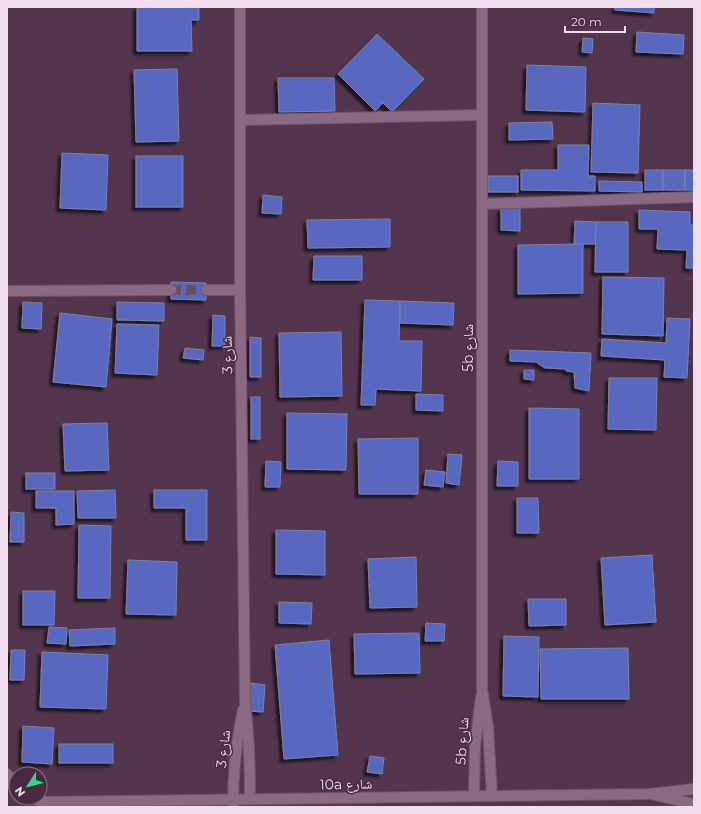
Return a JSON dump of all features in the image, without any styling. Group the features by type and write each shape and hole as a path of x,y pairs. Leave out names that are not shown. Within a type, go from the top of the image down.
{"street":[{"name":"شارع 3","path":"240,7 240,290 245,702 250,759 250,799"},
{"name":"5b شارع","path":"482,7 482,689 488,727 492,796"},
{"path":"240,120 482,115"},
{"path":"482,204 694,198"},
{"path":"7,291 171,290"},
{"path":"206,290 240,290"},
{"name":"5b شارع","path":"474,796 475,746 482,689"},
{"name":"شارع 3","path":"233,803 235,759 245,702"},
{"name":"10a شارع","path":"48,802 233,803 250,799 649,794 694,789"},
{"name":"10a شارع","path":"649,794 694,804"}],"building":[{"path":"137,7 199,7 199,20 191,20 192,51 137,51"},
{"path":"615,7 654,7 654,13 615,10"},
{"path":"637,32 684,35 683,54 636,52"},
{"path":"377,34 424,79 392,112 383,103 375,111 338,74"},
{"path":"583,38 593,39 592,53 582,52"},
{"path":"527,65 586,67 585,112 526,110"},
{"path":"177,69 179,141 136,142 134,70"},
{"path":"278,78 334,78 335,111 279,112"},
{"path":"593,103 640,105 638,173 591,172"},
{"path":"552,122 553,139 509,140 509,123"},
{"path":"558,145 589,145 588,176 595,176 595,191 521,190 521,170 558,170"},
{"path":"62,153 108,155 106,210 60,208"},
{"path":"136,156 183,156 183,207 136,207"},
{"path":"645,170 663,170 663,190 645,190"},
{"path":"663,170 685,170 685,190 663,190"},
{"path":"685,170 694,170 694,190 685,190"},
{"path":"488,176 518,176 518,192 488,192"},
{"path":"599,181 642,182 642,192 599,191"},
{"path":"263,195 282,197 281,214 262,213"},
{"path":"501,208 520,208 520,231 501,230"},
{"path":"639,210 690,212 690,225 694,225 694,268 686,268 687,250 657,249 658,229 639,229"},
{"path":"390,219 390,247 308,248 307,220"},
{"path":"575,221 596,222 596,244 574,244"},
{"path":"596,222 628,222 628,272 595,272"},
{"path":"583,244 583,293 518,294 518,245"},
{"path":"314,256 362,256 362,280 313,280"},
{"path":"603,277 664,278 663,336 602,334"},
{"path":"171,282 206,283 206,300 171,299"},
{"path":"365,300 400,301 399,341 422,341 421,391 376,389 375,405 361,405"},
{"path":"400,301 454,303 453,325 400,323"},
{"path":"23,302 42,303 41,329 22,328"},
{"path":"117,302 164,303 164,321 117,320"},
{"path":"60,313 112,319 106,387 53,382"},
{"path":"213,315 225,316 225,346 212,346"},
{"path":"667,318 690,319 687,378 664,377 665,360 601,356 602,339 666,343"},
{"path":"117,324 159,325 157,375 115,373"},
{"path":"341,332 342,396 280,397 279,333"},
{"path":"250,337 261,338 261,377 250,377"},
{"path":"185,348 204,350 203,360 183,358"},
{"path":"510,350 591,353 589,391 575,388 574,372 566,371 566,369 545,368 536,362 510,361"},
{"path":"524,370 534,370 534,380 524,379"},
{"path":"609,378 657,378 656,430 608,429"},
{"path":"416,394 443,395 443,411 416,410"},
{"path":"251,397 260,397 260,439 251,439"},
{"path":"529,408 579,409 579,479 529,479"},
{"path":"287,413 347,414 346,470 287,469"},
{"path":"107,423 109,470 65,471 63,424"},
{"path":"418,438 418,494 359,494 358,439"},
{"path":"448,454 462,455 459,485 446,483"},
{"path":"266,461 281,462 280,487 265,487"},
{"path":"498,461 518,462 518,486 497,486"},
{"path":"426,470 445,472 443,487 424,485"},
{"path":"26,473 55,473 55,489 26,489"},
{"path":"115,490 116,518 78,518 77,491"},
{"path":"154,490 207,490 207,540 186,540 186,508 154,508"},
{"path":"36,491 74,491 74,524 56,525 56,508 36,508"},
{"path":"517,498 538,498 539,533 517,533"},
{"path":"11,512 24,513 24,542 10,542"},
{"path":"79,525 111,526 110,598 78,598"},
{"path":"276,530 325,531 325,575 276,574"},
{"path":"652,555 656,622 605,625 601,558"},
{"path":"416,557 417,607 370,608 368,559"},
{"path":"128,560 177,562 176,615 126,614"},
{"path":"23,591 55,591 54,625 23,625"},
{"path":"528,599 566,599 566,625 529,626"},
{"path":"279,602 312,603 311,624 279,623"},
{"path":"426,623 445,624 444,641 425,641"},
{"path":"49,627 67,628 66,644 47,643"},
{"path":"115,628 115,644 70,646 69,630"},
{"path":"419,633 420,673 355,674 354,634"},
{"path":"504,636 539,637 538,697 503,696"},
{"path":"329,640 338,755 284,759 275,645"},
{"path":"628,648 629,699 541,699 540,649"},
{"path":"11,650 25,650 24,680 10,680"},
{"path":"42,652 108,655 106,709 40,707"},
{"path":"251,683 265,685 263,712 248,711"},
{"path":"23,726 54,728 52,764 22,762"},
{"path":"59,744 113,744 113,763 59,763"},
{"path":"370,756 384,758 382,774 367,772"}],"tunnel":[{"path":"171,290 206,290"}]}
